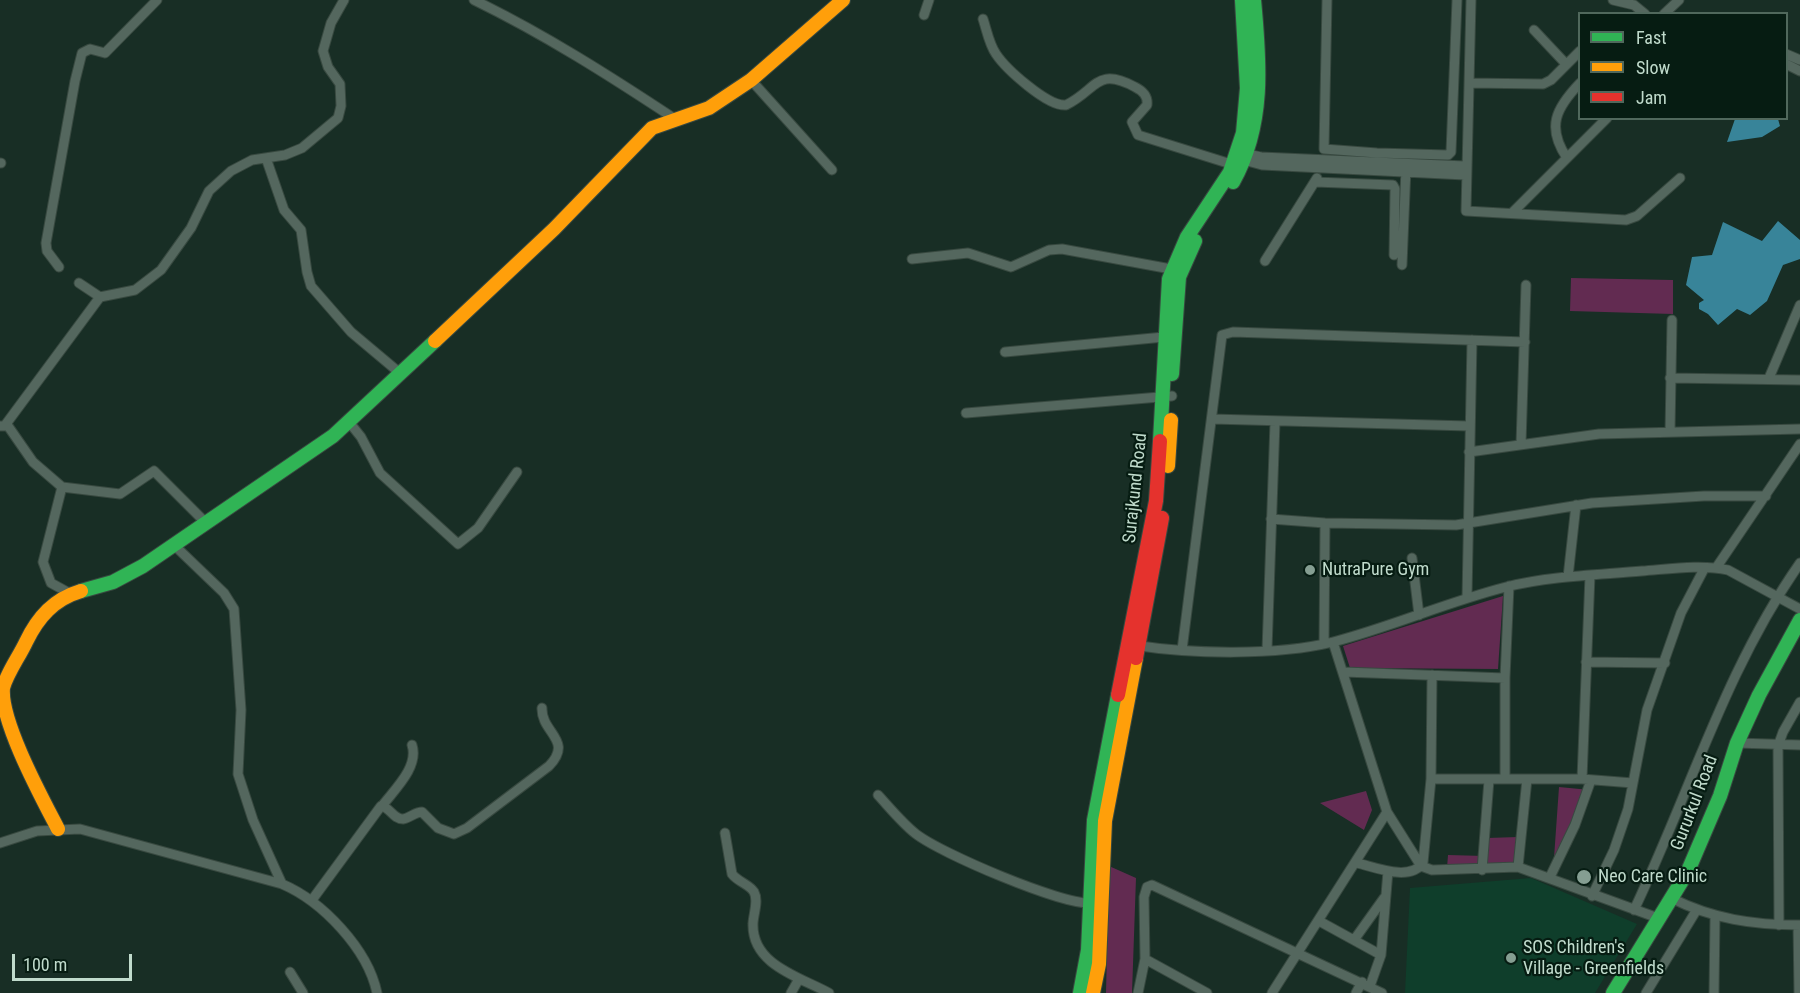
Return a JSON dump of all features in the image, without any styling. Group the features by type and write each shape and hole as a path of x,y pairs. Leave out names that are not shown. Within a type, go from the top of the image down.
{"main road":[{"path":"58,829 2,717 3,689 32,629 52,604 71,594 113,582 321,446 401,374 554,229 652,128 709,108 752,80 843,0"},
{"name":"Surajkund Road","path":"1167,396 1164,337 1171,269 1180,247 1241,158 1246,79 1242,0"},
{"name":"Surajkund Road","path":"1093,993 1099,964 1105,821 1156,501 1181,270 1254,132 1258,69 1254,0"},
{"name":"Gururkul Road","path":"1613,993 1688,872 1706,832 1737,743 1759,695 1800,620"},
{"name":"Surajkund Road","path":"1080,993 1088,950 1094,820 1134,645"}],"street":[{"path":"59,267 47,251 46,243 82,53 90,49 105,53 157,0"},
{"path":"79,283 100,297 128,293 152,278 173,256 213,186 237,167 252,160 285,155 302,148 340,116 340,84 325,61 323,51 331,23 344,0"},
{"path":"474,0 525,26 602,71 675,119"},
{"path":"924,15 929,0"},
{"path":"1327,0 1323,146 1327,150 1377,153 1451,153 1456,0"},
{"path":"1471,0 1465,171 1466,210 1631,219 1680,178"},
{"path":"1666,12 1679,0"},
{"path":"1620,1 1634,5 1643,12"},
{"path":"983,19 992,46 1001,60 1051,103 1066,105 1097,81 1106,77 1142,90 1147,97 1147,105 1132,122 1138,135 1241,158 1261,157 1386,171 1406,169"},
{"path":"1534,30 1566,64"},
{"path":"1469,83 1538,85 1551,80 1578,53"},
{"path":"752,80 832,170"},
{"path":"1567,158 1556,140 1557,117 1561,103 1578,85"},
{"path":"1512,213 1605,120"},
{"path":"1375,164 1377,153"},
{"path":"266,158 284,210 302,230 311,286 351,332 401,374"},
{"path":"1325,164 1375,164 1406,169 1465,171"},
{"path":"1265,261 1325,164"},
{"path":"1402,265 1406,169"},
{"path":"1386,171 1386,184"},
{"path":"1315,182 1393,185 1395,189 1394,255"},
{"path":"912,259 968,254 1011,267 1059,249 1171,269"},
{"path":"1521,444 1526,285"},
{"path":"100,297 3,425 33,462 62,487 120,494 154,471 205,522"},
{"path":"1769,378 1800,305"},
{"path":"1670,432 1672,320"},
{"path":"1182,650 1221,338 1228,332 1524,342"},
{"path":"1005,352 1164,337"},
{"path":"1467,598 1466,524 1472,340"},
{"path":"1670,378 1800,380"},
{"path":"966,413 1167,396"},
{"path":"1212,419 1469,426"},
{"path":"349,422 361,437 366,452 380,473 458,544 478,528 517,472"},
{"path":"1267,650 1275,422"},
{"path":"1469,452 1599,434 1800,429"},
{"path":"1716,568 1800,444"},
{"path":"62,487 43,562 46,577 51,583 71,594"},
{"path":"1271,519 1325,523 1466,524 1576,505 1704,496 1766,496"},
{"path":"1568,578 1576,505"},
{"path":"1325,523 1328,643 1344,672 1388,812 1421,866 1432,870 1518,867 1550,877 1592,896 1658,918"},
{"path":"174,544 224,593 234,609 241,710 238,774 253,820 282,884"},
{"path":"1412,558 1419,615"},
{"path":"1634,910 1678,812 1720,703 1777,595 1800,563"},
{"path":"1134,645 1182,650 1267,650 1328,643 1509,586 1590,575 1716,568 1736,573 1800,609"},
{"path":"1592,896 1614,850 1633,783 1647,710 1681,614 1704,569"},
{"path":"1550,877 1575,825 1587,779 1586,662 1590,575"},
{"path":"1505,779 1504,678 1509,586"},
{"path":"1586,662 1665,663"},
{"path":"1344,672 1504,678"},
{"path":"1421,866 1431,779 1432,675"},
{"path":"1779,925 1778,746 1800,702"},
{"path":"382,806 401,819 423,812 438,828 450,834 467,828 554,761 558,753 558,742 545,724 542,708"},
{"path":"1737,743 1800,746"},
{"path":"312,900 412,764 414,753 412,745"},
{"path":"1431,779 1587,779 1633,783"},
{"path":"1518,867 1527,779"},
{"path":"1482,870 1490,780"},
{"path":"878,795 915,834 946,850 1055,897 1090,903"},
{"path":"1272,993 1388,812"},
{"path":"0,843 24,834 58,829 80,829 282,884 312,900 364,959 372,972 377,993"},
{"path":"725,833 732,874 753,891 756,897 753,924 756,941 770,961 799,979 829,993"},
{"path":"1357,863 1388,871 1405,872 1421,866"},
{"path":"1356,993 1366,984 1381,955 1388,871"},
{"path":"1138,993 1145,959 1144,897 1147,887 1152,885 1382,993"},
{"path":"1354,940 1385,897"},
{"path":"1671,898 1696,911 1715,917 1779,925 1799,925 1799,993"},
{"path":"1646,993 1696,911"},
{"path":"1714,993 1715,917"},
{"path":"1319,921 1381,955"},
{"path":"1145,959 1207,993"},
{"path":"290,972 303,993"},
{"path":"791,993 799,979"}],"shaded area":[{"path":"1571,278 1673,280 1673,314 1570,311"},
{"path":"1503,596 1498,669 1350,668 1343,646"},
{"path":"1559,787 1590,790 1553,872"},
{"path":"1366,791 1372,810 1364,830 1320,803"},
{"path":"1518,837 1516,864 1447,868 1448,855 1485,856 1487,838"},
{"path":"1109,866 1136,878 1132,993 1106,993"},
{"name":"SOS Children's Village - Greenfields","path":"1531,878 1637,924 1595,993 1405,993 1410,888"}],"water":[{"path":"1735,120 1778,120 1780,126 1762,137 1727,142"},
{"path":"1778,221 1800,240 1800,259 1783,265 1767,301 1750,315 1737,309 1718,325 1708,314 1699,309 1699,303 1704,300 1686,285 1692,257 1712,255 1723,222 1762,241"}],"traffic: fast":[{"path":"1160,441 1169,279 1187,237 1230,172 1243,133 1247,88 1242,0"},
{"path":"1233,182 1251,138 1258,93 1258,47 1254,0"},
{"path":"1172,374 1179,277 1195,241"},
{"path":"81,591 113,582 143,566 333,436 435,341"},
{"path":"1613,993 1688,871 1720,796 1737,743 1759,695 1800,620"},
{"path":"1080,993 1088,950 1094,820 1118,695"}],"traffic: slow":[{"path":"435,341 554,229 652,128 709,108 751,80 843,0"},
{"path":"1168,466 1171,420"},
{"path":"58,829 15,739 8,720 3,688 10,671 42,617 55,604 81,591"},
{"path":"1093,993 1099,964 1105,821 1136,658"}],"traffic: jam":[{"path":"1118,695 1156,501 1160,441"},
{"path":"1136,658 1162,518"}],"place":[{"name":"NutraPure Gym","path":"1310,570"},
{"name":"Neo Care Clinic","path":"1584,877"},
{"name":"SOS Children's Village - Greenfields","path":"1511,958"}]}
